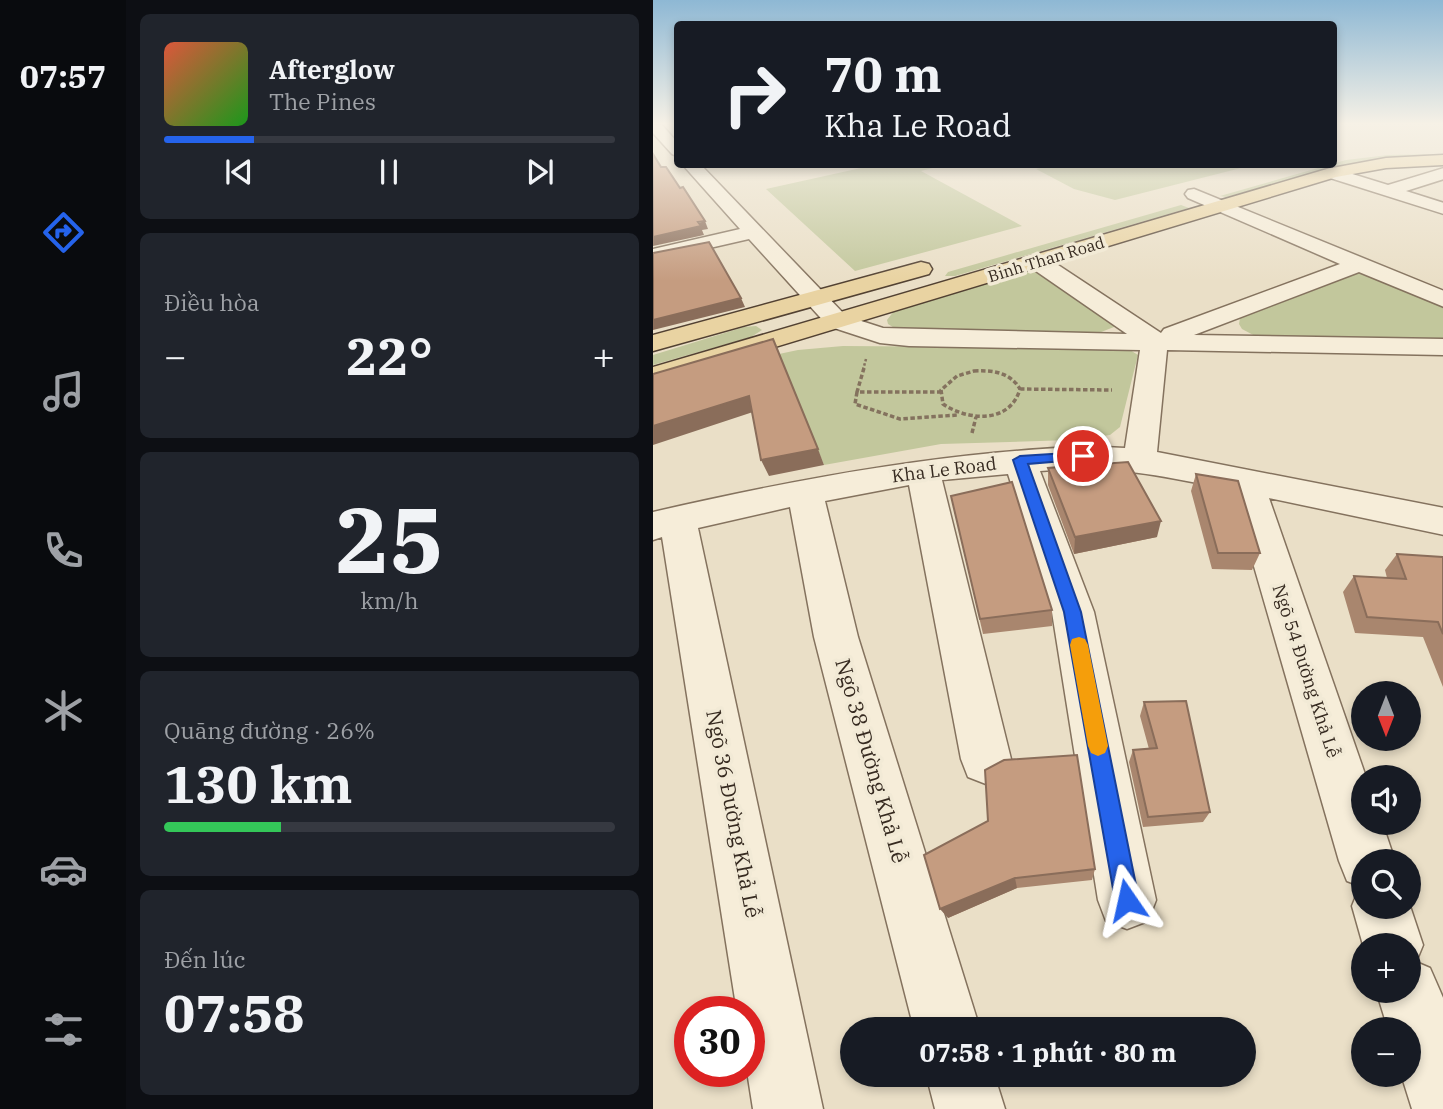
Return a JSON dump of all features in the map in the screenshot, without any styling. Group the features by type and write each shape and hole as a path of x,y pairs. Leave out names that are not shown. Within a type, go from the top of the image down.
{"main road":[{"path":"1127,213 1256,177"},
{"name":"Binh Than Road","path":"653,376 1223,206 1301,177"},
{"path":"653,343 940,264"}],"street":[{"path":"702,177 837,321 867,332 909,338 1443,347"},
{"path":"1357,177 1387,191 1443,209"},
{"path":"1387,191 1431,177"},
{"path":"1194,194 1443,300"},
{"path":"653,255 754,232"},
{"path":"1038,262 1155,341"},
{"path":"1155,341 1359,264"},
{"path":"1140,460 1155,341"},
{"name":"Kha Le Road","path":"666,523 805,491 923,471 1083,456 1140,460 1443,522"},
{"path":"1020,460 1073,612 1127,900"},
{"path":"923,471 986,759"},
{"name":"Ngõ 54 Đường Khả Lễ","path":"1246,481 1363,849"},
{"name":"Ngõ 38 Đường Khả Lễ","path":"805,491 836,637 944,1017"},
{"name":"Ngõ 36 Đường Khả Lễ","path":"666,523 788,1109"},
{"path":"1412,1003 1443,1101"},
{"path":"964,1087 970,1109"}],"path":[{"path":"869,350 855,404 891,417 915,420 959,415 976,417 1008,410 1016,404 1021,389"},
{"path":"959,415 943,404 941,392 945,385 957,376 983,371 1008,376 1021,389 1124,390"},
{"path":"857,392 941,392"},
{"path":"971,437 976,417"}],"green space":[{"path":"821,177 932,177 1022,226 855,271 766,189"},
{"path":"1051,177 1207,177 1115,200 1074,189"},
{"path":"1287,177 1301,177 1226,197 1220,196"},
{"path":"1181,205 1189,208 955,276 945,276 948,272"},
{"path":"1360,270 1443,301 1443,340 1257,337 1242,329 1239,324 1240,318"},
{"path":"1022,271 1037,272 1115,321 1114,327 1096,334 896,329 888,324 887,320 894,311"},
{"path":"756,326 762,330 751,337 653,365 653,355 744,327"},
{"path":"843,346 1114,348 1130,350 1138,355 1120,427 1110,435 1071,440 941,444 824,465 779,354"}],"building":[{"path":"653,177 673,177 680,188 683,187 705,221 698,222 701,226 653,237"},
{"path":"709,242 741,298 653,320 653,253"},
{"path":"773,339 818,449 761,460 749,396 653,426 653,374"},
{"path":"1128,462 1161,521 1075,537 1048,468"},
{"path":"1196,474 1238,481 1260,553 1218,553"},
{"path":"1012,482 1052,610 980,619 951,496"},
{"path":"1397,554 1443,557 1443,634 1438,622 1367,617 1354,576 1406,579"},
{"path":"1186,701 1210,812 1148,817 1133,750 1157,748 1144,702"},
{"path":"1077,755 1095,869 1015,878 940,909 924,855 988,821 985,770 1004,760"}],"slow traffic":[{"path":"1079,645 1098,746"}],"route":[{"path":"1083,456 1020,460 1073,612 1127,900"}]}
